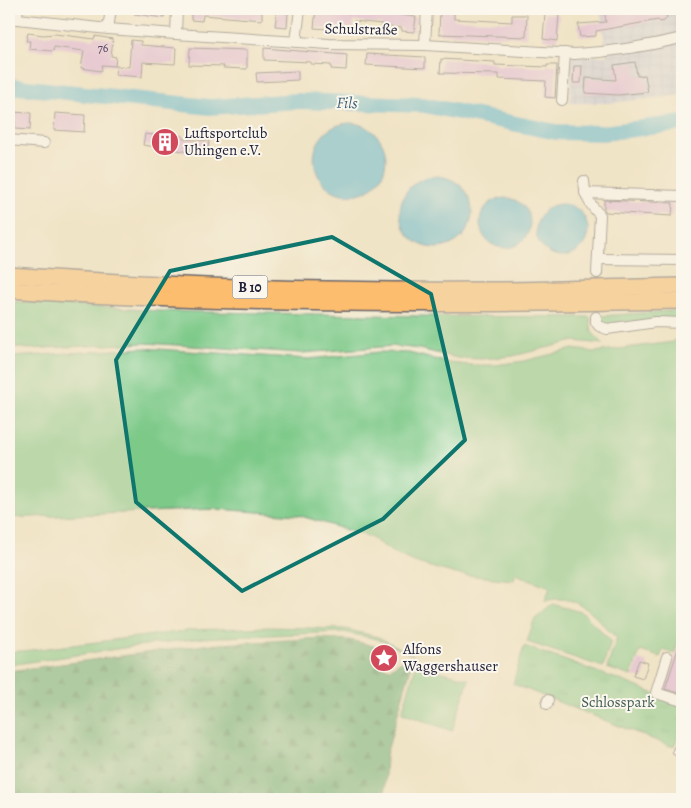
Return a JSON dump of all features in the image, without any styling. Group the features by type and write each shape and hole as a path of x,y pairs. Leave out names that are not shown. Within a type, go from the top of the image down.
{"highway":[{"name":"B 10","path":"9,275 117,282 379,290 682,286"},
{"name":"B 10","path":"9,290 117,297 267,302 438,304 682,301"}],"street":[{"path":"108,29 110,9"},
{"path":"176,34 177,9"},
{"path":"296,42 300,9"},
{"path":"425,45 427,9"},
{"name":"Schulstraße","path":"14,15 108,29 176,34 329,44 425,45 565,53 595,53 659,44 682,38"},
{"path":"562,100 565,53"},
{"path":"9,140 44,144"},
{"path":"584,180 585,193 589,203 600,215 597,274"},
{"path":"585,193 682,196"},
{"path":"598,259 682,260"},
{"path":"596,317 596,322 599,326 607,329 656,322 682,323"},
{"path":"667,657 656,693 682,701"}],"highlighted area":[{"path":"332,237 431,294 465,440 383,519 242,591 136,502 116,360 170,271"}],"shaded area":[{"path":"600,9 682,9 682,95 611,103 570,103 572,56 607,56"}],"green space":[{"path":"9,301 159,311 590,317 592,332 603,344 574,341 513,356 482,359 458,358 419,349 394,346 301,353 145,343 28,349 9,346"},
{"path":"682,311 682,319 613,325 605,324 601,316"},
{"path":"682,333 682,629 674,654 663,650 660,657 640,651 631,676 607,668 617,637 591,612 575,602 556,599 545,601 550,587 515,574 514,580 456,574 420,564 395,554 370,537 298,515 216,509 9,518 9,398 16,365 12,357 142,348 308,359 380,352 409,353 449,363 495,365 524,361 573,349 594,352 673,342"},
{"path":"553,604 582,612 611,641 603,667 527,642 534,620"},
{"path":"268,627 345,629 378,637 413,655 377,639 343,632 202,638 9,665 9,652 193,630"},
{"path":"320,638 350,640 378,647 383,666 389,669 403,660 412,664 386,755 384,799 9,799 9,671 203,645"},
{"name":"Schlosspark","path":"524,646 623,681 682,705 682,724 675,745 670,746 513,684"},
{"path":"416,665 469,679 452,731 402,713"}],"water":[{"path":"350,123 370,129 380,139 386,159 380,179 370,189 350,195 330,189 320,179 314,159 320,139 330,129"},
{"path":"436,176 456,182 466,192 472,212 466,232 456,242 436,248 416,242 406,232 400,212 406,192 416,182"},
{"path":"500,198 510,198 523,205 530,218 530,228 523,241 510,248 500,248 491,244 484,237 480,228 480,218 484,209 491,202"},
{"path":"562,204 572,206 580,212 586,220 588,230 586,240 580,248 572,254 562,256 552,254 544,248 538,240 536,230 538,220 544,212 552,206"}],"building":[{"path":"134,9 166,9 164,18 134,14"},
{"path":"191,9 262,9 262,20 203,15 202,21 191,20"},
{"path":"316,9 330,9 330,11 359,14 359,9 376,9 375,12 416,17 414,32 402,31 402,28 381,26 382,24 354,21 354,29 314,28"},
{"path":"440,9 454,10 454,19 512,22 512,15 527,15 526,37 439,34"},
{"path":"604,9 662,9 667,18 660,22 658,20 596,31 596,36 580,37 578,24 606,22"},
{"path":"277,12 288,13 287,27 275,26"},
{"path":"545,13 559,14 557,41 543,39"},
{"path":"28,33 94,39 95,36 113,39 111,56 116,57 115,66 102,65 101,71 81,68 84,51 54,47 53,51 29,49 30,41 26,41"},
{"path":"131,40 141,41 141,45 176,48 175,64 143,62 142,77 115,75 116,66 129,67"},
{"path":"190,48 247,50 247,69 189,65"},
{"path":"264,48 347,55 346,70 331,69 331,65 311,64 311,62 264,60"},
{"path":"367,54 425,57 425,68 366,65"},
{"path":"441,59 495,62 495,65 547,67 547,65 557,65 555,98 545,97 546,81 499,79 499,74 440,73"},
{"path":"635,62 637,76 645,75 648,92 618,95 585,93 586,78 616,80 614,65"},
{"path":"574,66 582,66 581,83 573,83"},
{"path":"298,71 298,80 257,82 256,73"},
{"path":"9,112 31,113 30,130 15,129 15,121 9,121"},
{"path":"55,113 85,115 84,132 54,130"},
{"name":"Luftsportclub Uhingen e.V.","path":"163,133 183,136 183,139 209,141 208,148 191,147 190,152 143,145 145,134 163,136"},
{"path":"604,200 673,203 672,216 606,212"},
{"path":"682,640 682,694 665,689"},
{"path":"639,660 648,663 643,679 633,676"}],"waterway":[{"name":"Fils","path":"9,86 210,107 297,101 424,105 556,132 602,133 682,123"}],"place":[{"name":"Luftsportclub Uhingen e.V.","path":"165,142"},
{"name":"Alfons Waggershauser","path":"384,658"}]}
